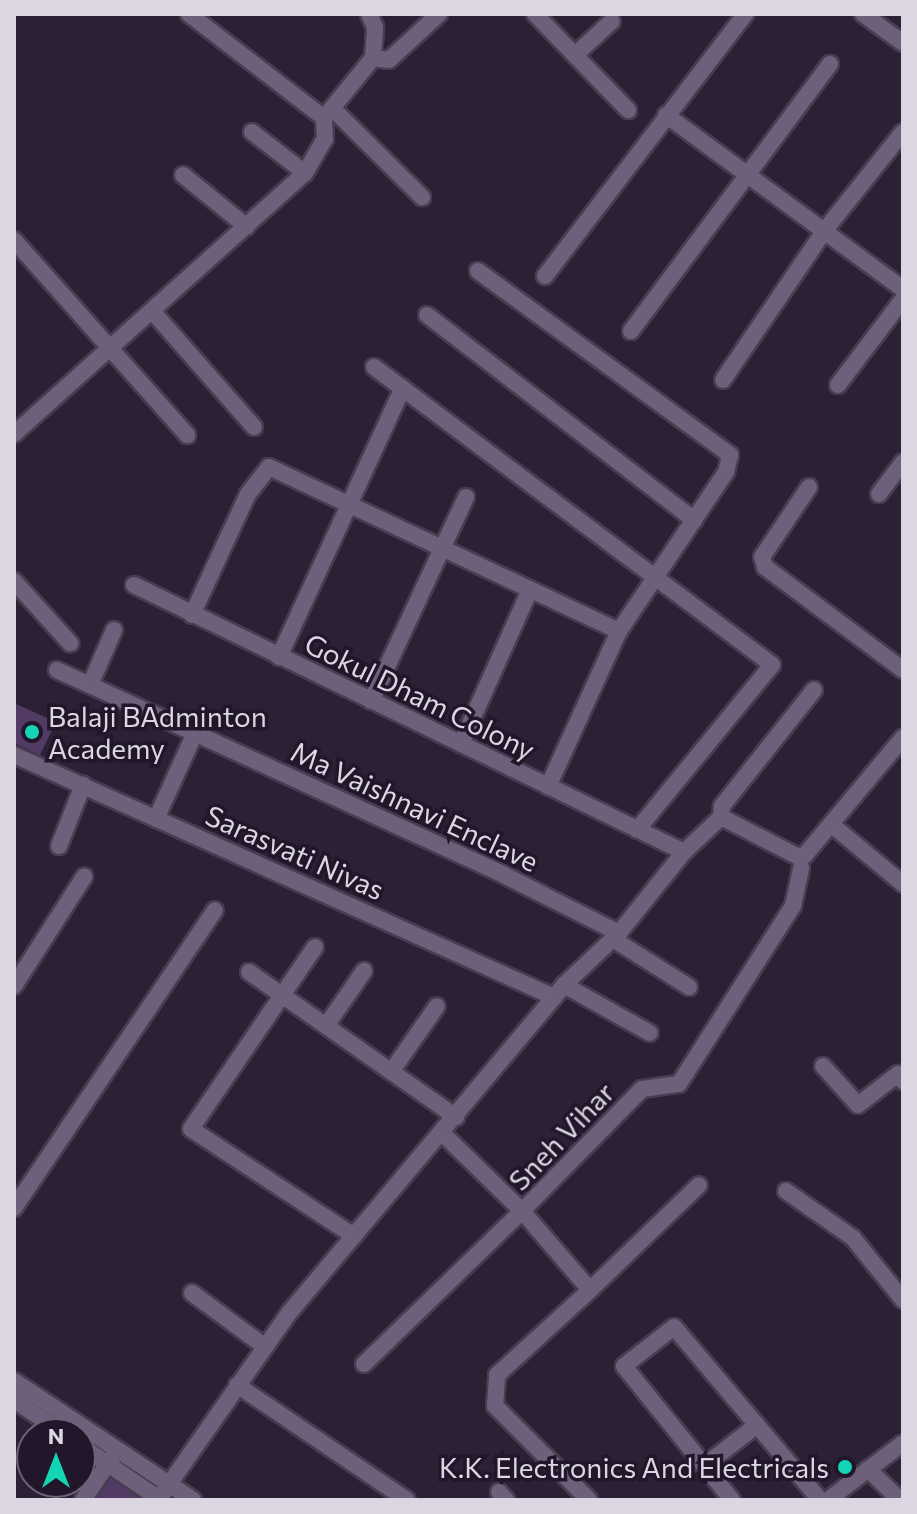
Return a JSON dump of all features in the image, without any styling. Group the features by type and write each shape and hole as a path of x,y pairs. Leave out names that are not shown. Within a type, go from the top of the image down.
{"street":[{"path":"189,14 328,113 422,197"},
{"path":"14,434 305,173 325,139 328,113 373,58 375,27 369,14"},
{"path":"373,58 389,60 439,14"},
{"path":"535,14 628,110"},
{"path":"545,276 745,14"},
{"path":"863,14 903,43"},
{"path":"575,55 612,21"},
{"path":"631,331 746,171 830,64"},
{"path":"666,115 903,289"},
{"path":"252,132 305,173"},
{"path":"723,380 825,230 903,132"},
{"path":"183,175 247,227"},
{"path":"14,240 187,435"},
{"path":"478,271 726,448 731,464 619,631 548,787"},
{"path":"838,385 903,299"},
{"path":"153,312 254,427"},
{"path":"427,315 694,520"},
{"path":"374,367 772,665 637,830"},
{"path":"279,657 403,388"},
{"path":"879,494 903,462"},
{"path":"192,615 248,494 269,467 619,631"},
{"path":"809,487 762,557 765,567 903,670"},
{"path":"371,701 466,497"},
{"path":"14,581 70,643"},
{"name":"Gokul Dham Colony","path":"134,585 684,852"},
{"path":"461,744 530,590"},
{"path":"90,685 114,630"},
{"name":"Ma Vaishnavi Enclave","path":"57,670 504,875 616,936 689,987"},
{"path":"17,1392 113,1457 159,1499 264,1346 559,991 616,936 684,852 721,817 722,806 814,690"},
{"path":"156,819 195,733"},
{"path":"721,817 797,856 816,848 832,825 900,748"},
{"name":"Sarasvati Nivas","path":"14,755 650,1033"},
{"path":"59,846 83,785"},
{"path":"832,825 903,884"},
{"name":"Sneh Vihar","path":"590,1290 522,1211 642,1089 679,1084 793,906 801,868"},
{"path":"14,986 84,877"},
{"path":"14,1208 215,910"},
{"path":"315,947 191,1129 354,1236"},
{"path":"326,1026 364,971"},
{"path":"249,972 456,1117"},
{"path":"391,1072 437,1006"},
{"path":"823,1066 858,1105 898,1074 903,1081"},
{"path":"364,1364 522,1211 442,1133"},
{"path":"589,1500 495,1406 493,1389 497,1375 699,1185"},
{"path":"786,1191 853,1238 903,1300"},
{"path":"192,1293 264,1346"},
{"path":"732,1500 624,1366 674,1327 820,1500"},
{"path":"237,1385 407,1500"},
{"path":"17,1392 46,1418"},
{"path":"704,1466 757,1425"},
{"path":"828,1500 903,1443"},
{"path":"96,1451 169,1484 193,1500"},
{"path":"83,1500 113,1457"},
{"path":"868,1469 900,1500"}],"shaded area":[{"name":"Balaji BAdminton Academy","path":"14,703 56,722 40,755 14,743"},
{"path":"108,1475 147,1499 91,1500 96,1498 96,1493"}],"place":[{"name":"Balaji BAdminton Academy","path":"32,732"},
{"name":"K.K. Electronics And Electricals","path":"845,1467"}]}
